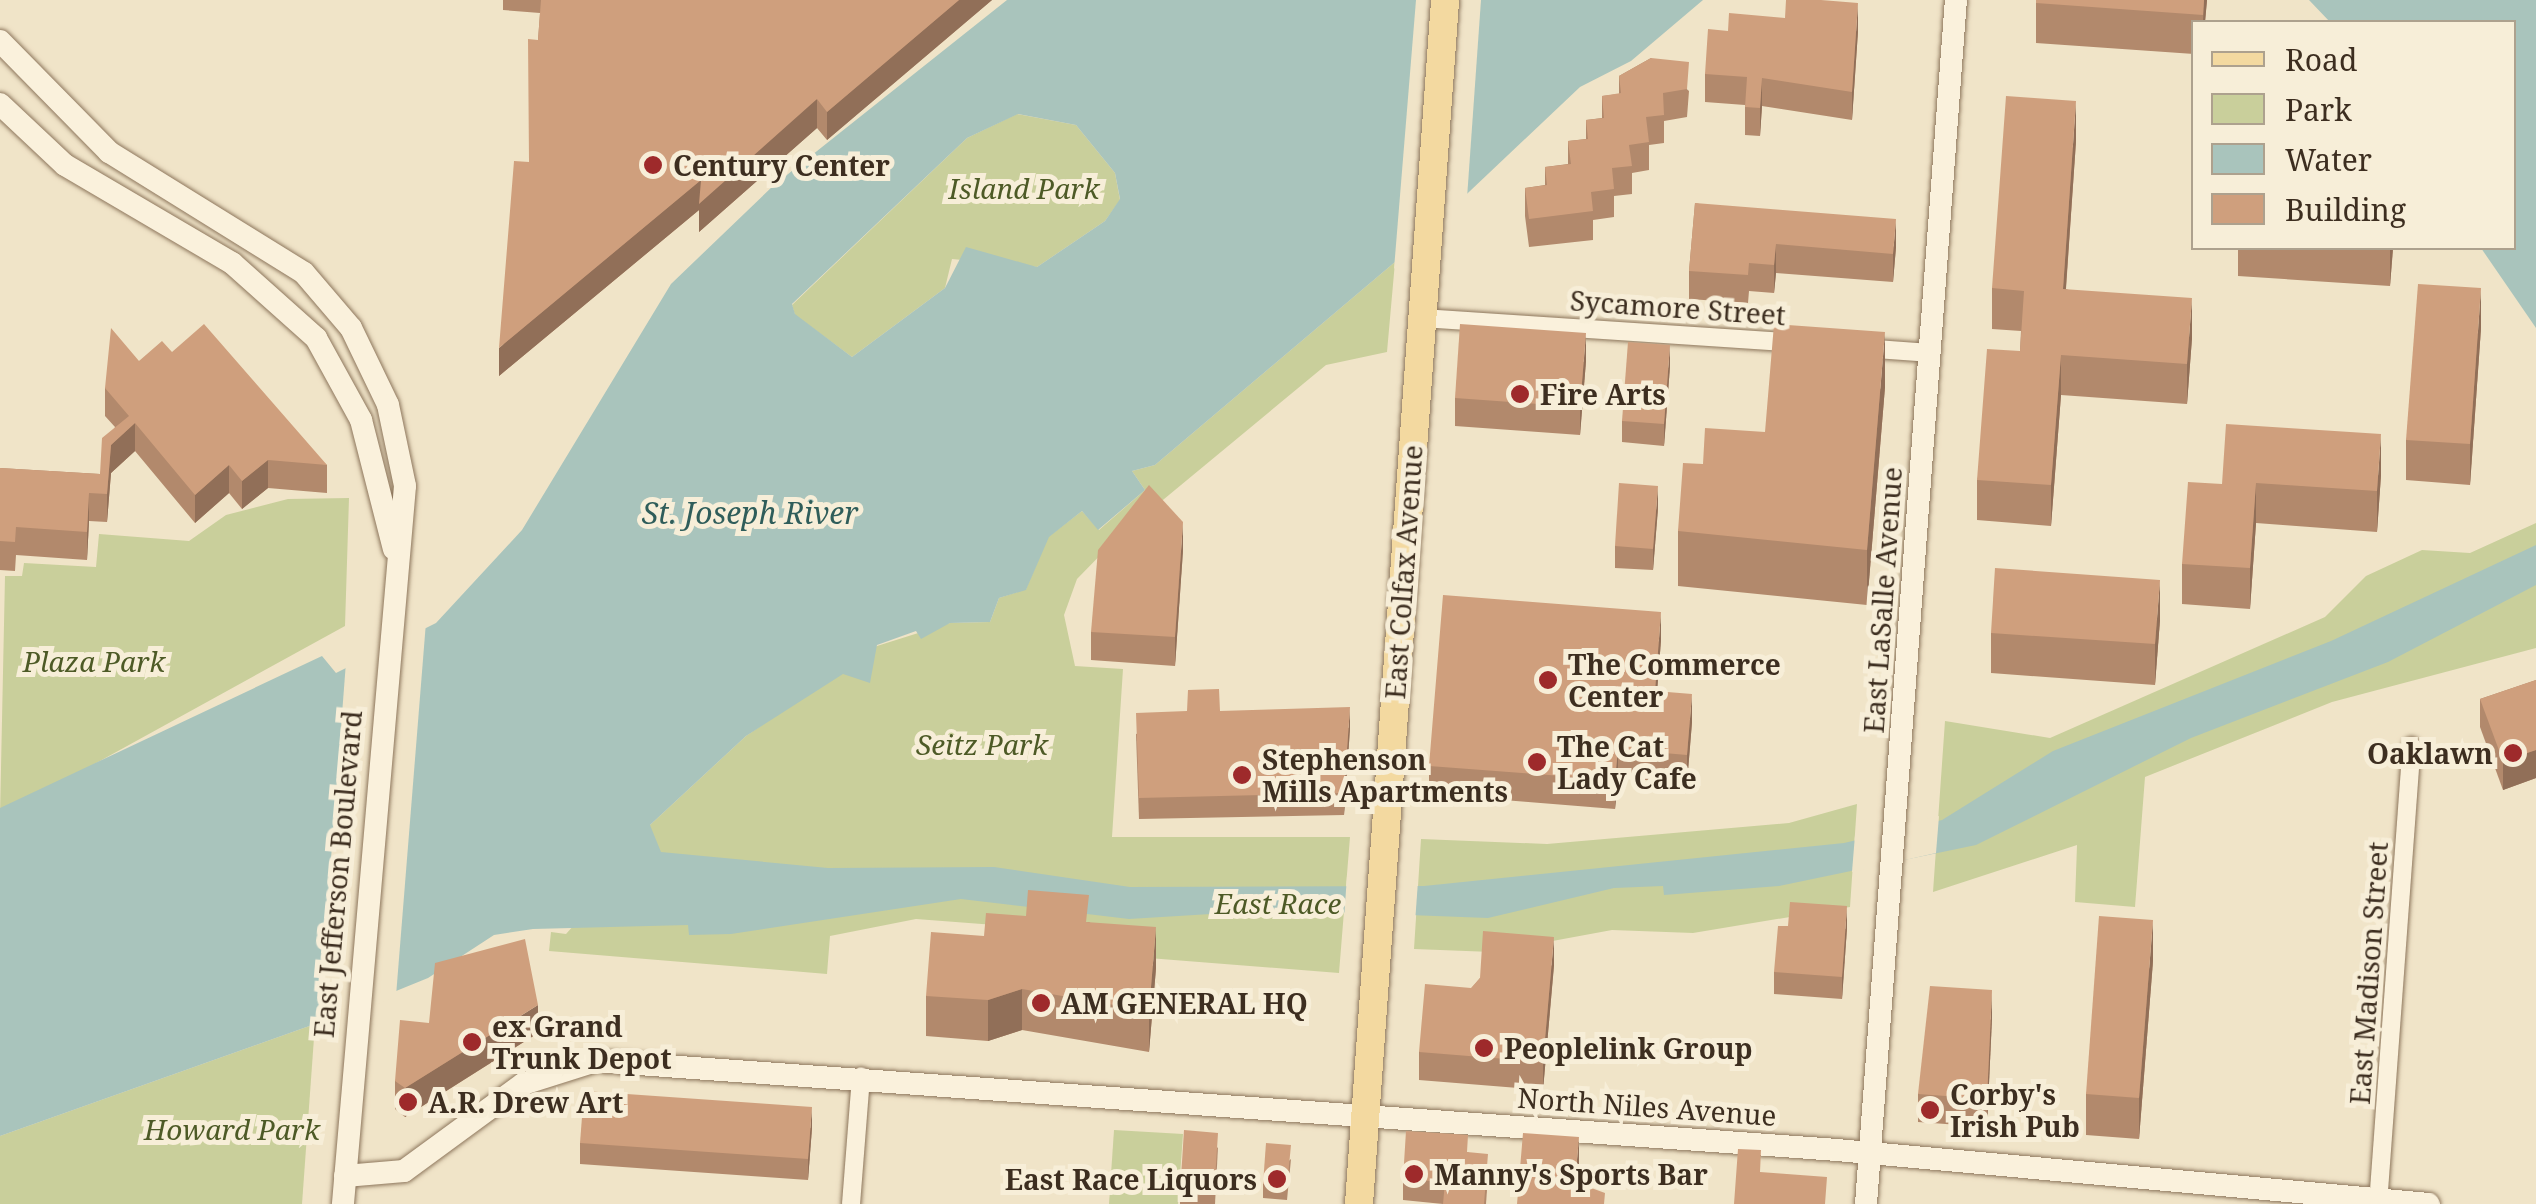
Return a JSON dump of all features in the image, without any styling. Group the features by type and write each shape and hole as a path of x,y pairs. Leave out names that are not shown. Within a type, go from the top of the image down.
{"main road":[{"name":"East Colfax Avenue","path":"1359,1204 1445,0"}],"street":[{"name":"East LaSalle Avenue","path":"1866,1204 1956,0"},
{"name":"East Jefferson Boulevard","path":"0,42 69,120 273,249 344,317 400,450 405,486 394,548 343,1204"},
{"name":"East Jefferson Boulevard","path":"0,104 65,165 232,264 316,338 361,420 394,548"},
{"name":"Sycamore Street","path":"1422,318 1931,353"},
{"name":"East Madison Street","path":"2378,1202 2412,746"},
{"name":"North Niles Avenue","path":"345,1176 404,1171 523,1084 575,1064 861,1076 1871,1154 2428,1204"},
{"path":"851,1204 861,1076"}],"green space":[{"name":"Island Park","path":"1017,114 1076,125 1115,173 1120,200 1105,221 1037,267 952,259 945,288 852,357 795,315 792,305 967,138"},
{"name":"Seitz Park","path":"1395,262 1387,352 1326,365 1117,538 1077,579 1064,615 1075,666 1123,669 1112,837 1350,837 1339,973 1123,956 1124,935 916,919 830,936 827,974 549,951 551,932 566,934 650,840 650,825 746,736 877,646 950,623 990,622 999,598 1026,589 1048,537 1082,511 1099,530 1145,490 1132,471 1155,465"},
{"name":"Plaza Park","path":"349,498 345,626 0,816 5,576 22,576 24,563 96,567 99,534 189,541 226,515 288,499"},
{"path":"2536,523 2536,648 2332,702 2145,777 2135,907 2075,902 2077,845 1933,892 1945,721 2050,738 2325,617 2366,576 2422,550 2470,553"},
{"name":"East Race","path":"1857,804 1850,907 1693,933 1612,930 1492,952 1414,949 1421,839 1547,844 1789,823"},
{"name":"Howard Park","path":"315,1024 302,1204 0,1204 0,1136"},
{"path":"1114,1130 1183,1134 1178,1204 1109,1204"}],"water":[{"name":"St. Joseph River","path":"1007,0 1703,0 1631,61 1580,87 1395,262 1155,465 1132,471 1145,490 1098,530 1082,511 1049,537 1026,590 999,598 990,622 950,623 921,639 916,631 877,645 870,683 843,674 746,736 650,825 661,852 828,868 994,867 1130,887 1424,886 1844,843 1942,820 2053,751 2331,641 2536,545 2536,585 2388,662 2191,738 1976,845 1779,886 1664,895 1663,886 1614,888 1488,918 1278,910 1129,919 961,899 731,934 689,935 688,925 533,929 494,935 428,978 315,1024 0,1136 0,808 322,656 336,673 436,623 522,530 671,284 773,186","holes":["1018,114 1076,125 1115,173 1120,199 1105,221 1037,267 966,247 945,288 852,357 795,314 792,304 967,138"]},
{"path":"2309,0 2536,0 2536,328 2482,250 2516,250 2516,20 2328,20"}],"pier":[{"path":"1416,0 1481,0 1467,198 1394,269"},
{"path":"426,622 396,996 318,1029 346,662"},
{"path":"1939,816 1936,853 1852,872 1855,835"},
{"path":"1347,876 1418,881 1415,923 1344,919"}],"building":[{"name":"Century Center","path":"541,0 959,0 827,112 817,99 699,204 701,180 499,348 514,161 529,162 528,39 538,40"},
{"path":"1786,0 1858,3 1852,92 1762,78 1760,108 1745,107 1747,77 1705,74 1708,29 1728,31 1729,13 1785,18"},
{"path":"2036,0 2204,0 2203,15"},
{"path":"1651,58 1689,62 1687,89 1663,93 1664,115 1646,117 1649,142 1629,145 1632,166 1612,168 1614,189 1591,192 1593,211 1529,219 1525,188 1547,185 1545,167 1571,164 1568,141 1588,139 1586,120 1604,118 1602,96 1621,93 1619,76"},
{"path":"2006,96 2076,101 2063,289 2192,298 2187,364 2061,355 2051,485 1977,480 1987,349 2020,351 2024,291 1992,288"},
{"path":"1695,203 1896,219 1893,254 1776,244 1774,265 1749,263 1748,275 1689,271"},
{"path":"2418,284 2481,288 2470,444 2406,440"},
{"path":"204,324 327,465 268,460 242,481 229,465 195,495 135,423 111,445 107,494 89,493 87,532 16,527 15,542 0,541 0,468 100,474 102,438 129,416 105,388 111,328 139,361 162,341 172,352"},
{"name":"Fire Arts","path":"1460,324 1586,333 1580,407 1455,398"},
{"path":"1774,324 1885,332 1867,550 1678,531 1683,463 1703,464 1705,428 1765,432"},
{"path":"1628,342 1670,345 1664,424 1622,421"},
{"path":"2226,424 2381,434 2377,491 2256,483 2250,568 2182,564 2188,482 2222,484"},
{"path":"1619,483 1658,486 1653,549 1615,546"},
{"path":"1149,485 1183,522 1175,637 1091,632 1098,550"},
{"path":"1995,568 2160,580 2155,644 1991,633"},
{"name":"The Commerce Center","path":"1443,595 1661,612 1655,691 1692,694 1687,755 1618,749 1615,780 1429,766"},
{"path":"2536,680 2536,750 2503,761 2480,699"},
{"name":"Stephenson Mills Apartments","path":"1219,689 1220,711 1350,707 1344,793 1139,798 1136,713 1187,711 1188,690"},
{"path":"1028,890 1089,895 1086,922 1156,927 1149,1011 1022,989 988,1000 926,996 931,932 984,936 986,913 1026,916"},
{"path":"1790,902 1847,906 1842,977 1774,972 1778,926 1788,926"},
{"path":"2099,916 2153,920 2139,1098 2086,1094"},
{"name":"Peoplelink Group","path":"1483,931 1554,937 1543,1062 1419,1052 1425,984 1471,988 1480,978"},
{"name":"ex Grand Trunk Depot","path":"525,939 538,1005 405,1088 395,1081 400,1020 429,1023 435,963"},
{"path":"1930,986 1992,990 1987,1099 1918,1094"},
{"path":"584,1091 812,1107 808,1159 580,1143"},
{"path":"1184,1130 1218,1133 1214,1195 1180,1193"},
{"path":"1406,1131 1468,1135 1467,1152 1488,1154 1484,1204 1443,1204 1445,1182 1403,1179"},
{"path":"1523,1133 1579,1137 1575,1182 1605,1193 1604,1204 1517,1204"},
{"name":"East Race Liquors","path":"1266,1143 1291,1145 1287,1186 1263,1184"},
{"path":"1738,1149 1761,1150 1760,1172 1827,1177 1825,1204 1734,1204"}],"place":[{"name":"Century Center","path":"653,165"},
{"name":"Fire Arts","path":"1520,394"},
{"name":"The Commerce Center","path":"1548,680"},
{"name":"Oaklawn","path":"2513,753"},
{"name":"The Cat Lady Cafe","path":"1537,762"},
{"name":"Stephenson Mills Apartments","path":"1242,775"},
{"name":"AM GENERAL HQ","path":"1041,1003"},
{"name":"ex Grand Trunk Depot","path":"472,1042"},
{"name":"Peoplelink Group","path":"1484,1048"},
{"name":"A.R. Drew Art","path":"408,1102"},
{"name":"Corby's Irish Pub","path":"1930,1110"},
{"name":"Manny's Sports Bar","path":"1414,1174"},
{"name":"East Race Liquors","path":"1277,1179"}]}
